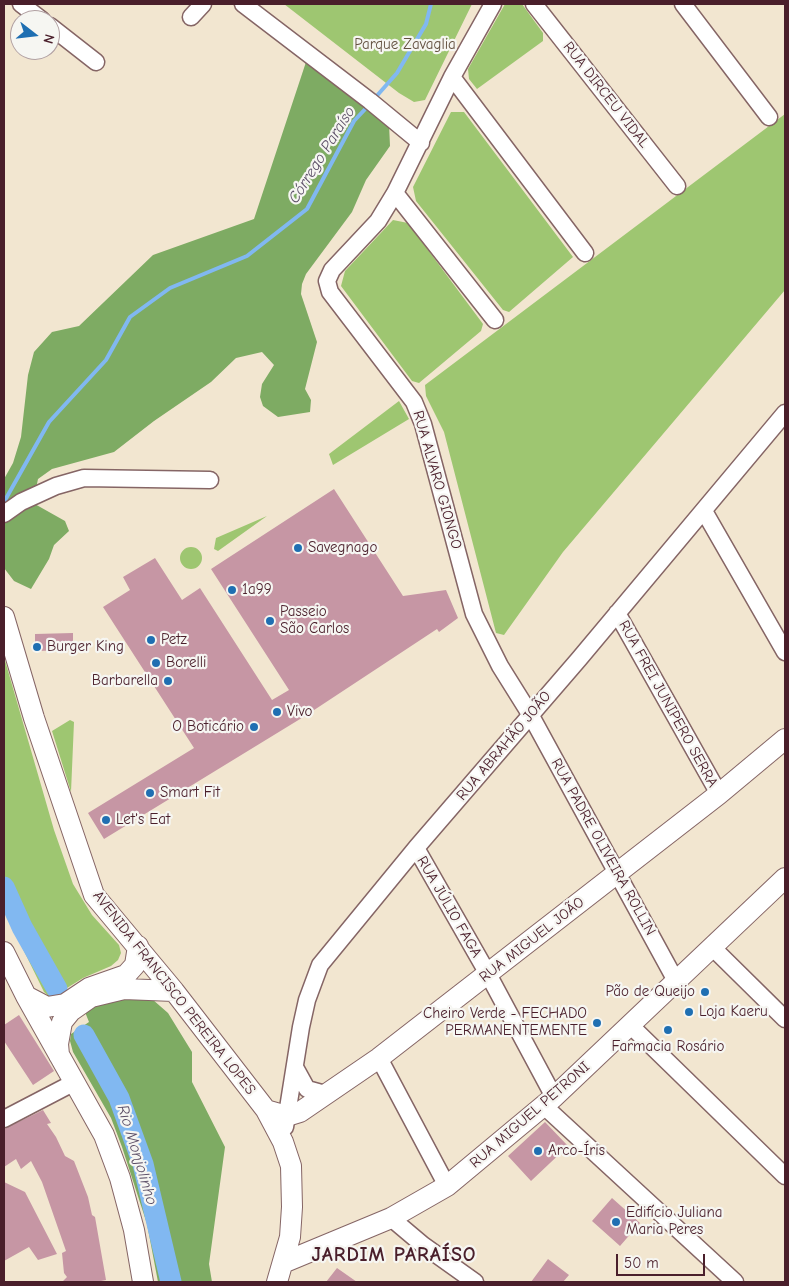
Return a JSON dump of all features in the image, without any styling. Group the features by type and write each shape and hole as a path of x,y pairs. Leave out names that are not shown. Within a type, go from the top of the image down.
{"main road":[{"name":"AVENIDA FRANCISCO PEREIRA LOPES","path":"4,617 37,728 94,895 138,946 266,1110 283,1142 291,1166 290,1238 277,1282"},
{"name":"RUA MIGUEL JOÃO","path":"287,1116 300,1112 379,1058 719,794 785,739"},
{"name":"RUA MIGUEL PETRONI","path":"284,1262 391,1218 447,1186 549,1102 785,878"},
{"path":"26,996 47,1007 65,1004 89,988 126,975 135,965 138,946"},
{"path":"4,952 26,996 104,1135 120,1178 134,1230 143,1282"},
{"path":"59,1055 58,1044 62,1022 71,1011 91,997 124,989 174,991"},
{"path":"266,1110 287,1116"}],"street":[{"path":"191,17 203,4"},
{"path":"243,4 370,101 421,143"},
{"path":"494,4 452,78 395,193 495,320"},
{"name":"RUA DIRCEU VIDAL","path":"534,4 677,186"},
{"path":"683,4 770,117"},
{"path":"60,34 96,62"},
{"path":"452,78 585,253"},
{"name":"RUA ALVARO GIONGO","path":"395,193 378,221 332,270 327,281 330,292 414,402 423,424 474,614 500,666 530,714"},
{"name":"RUA ABRAHÃO JOÃO","path":"283,1142 305,1009 320,965 416,848 704,511 785,413"},
{"path":"4,514 21,502 56,486 84,478 210,480"},
{"path":"704,511 785,652"},
{"name":"RUA FREI JUNIPERO SERRA","path":"617,613 719,794"},
{"name":"RUA PADRE OLIVEIRA ROLLIN","path":"530,714 619,872 676,981"},
{"name":"RUA JÚLIO FAGA","path":"416,848 488,974 549,1102 735,1282"},
{"path":"713,948 785,1019"},
{"path":"630,1026 785,1176"},
{"path":"379,1058 447,1186"},
{"path":"296,1069 307,1088 325,1094"},
{"path":"4,1119 75,1082"},
{"path":"391,1218 423,1245 475,1282"}],"green space":[{"name":"Parque Zavaglia","path":"284,4 472,4 425,100 414,102 399,93"},
{"path":"505,4 522,4 543,33 543,41 477,89 469,79 468,69"},
{"path":"306,62 389,124 390,146 366,180 352,212 306,274 302,284 301,294 317,342 305,389 311,400 310,412 278,417 263,406 260,397 262,384 274,365 262,352 236,358 211,382 154,421 114,452 52,469 38,479 33,503 65,521 69,531 54,545 49,559 31,589 14,581 4,568 4,479 13,463 21,437 28,375 34,352 52,332 79,326 153,255 254,219"},
{"path":"451,112 464,112 573,257 509,312 503,310 416,201 413,187"},
{"path":"785,114 785,290 563,552 504,635 496,633 444,432 426,396 425,385"},
{"path":"393,220 408,223 483,324 481,331 419,383 412,381 341,286 345,271"},
{"path":"399,401 409,419 333,465 329,454"},
{"path":"267,516 218,551 214,549 216,538"},
{"path":"187,547 195,547 202,554 202,562 195,569 187,569 180,562 180,554"},
{"path":"4,657 54,830 73,884 92,915 119,945 121,953 118,960 111,966 83,978 51,998 44,992 4,910"},
{"path":"70,720 74,722 71,792 52,731"},
{"path":"113,995 152,999 168,1013 192,1052 192,1082 225,1147 209,1264 212,1282 158,1282 147,1224 122,1147 111,1118 73,1052 70,1041 71,1034 89,1022 85,1012"}],"building":[{"path":"334,489 403,596 446,590 458,618 439,632 437,629 305,716 104,839 88,813 194,748 103,607 130,590 123,577 155,558 182,600 200,588 272,700 289,690 211,569"},
{"path":"73,633 73,650 35,651 35,634"},
{"path":"19,1015 54,1071 33,1085 4,1041 4,1025"},
{"path":"43,1110 51,1123 47,1124 65,1156 74,1161 88,1197 92,1215 95,1217 106,1280 96,1282 62,1282 67,1277 64,1273 62,1253 66,1251 42,1182 31,1161 21,1169 16,1159 4,1167 4,1129"},
{"name":"Arco-Íris","path":"545,1122 568,1146 531,1181 508,1156"},
{"path":"4,1182 25,1192 57,1254 38,1260 29,1247 4,1261"},
{"name":"Edifício Juliana Maria Peres","path":"612,1198 640,1223 620,1246 592,1221"},
{"path":"548,1259 569,1275 563,1282 531,1282"},
{"path":"337,1268 357,1282 326,1282"}],"waterway":[{"name":"Córrego Paraíso","path":"374,99 397,73 426,24 431,4"},
{"name":"Córrego Paraíso","path":"4,502 49,422 106,360 130,317 170,288 247,256 307,209 354,121 369,105"},
{"name":"Rio Monjolinho","path":"4,887 22,927 57,989"},
{"name":"Rio Monjolinho","path":"84,1035 119,1098 143,1164 171,1282"}],"place":[{"name":"Savegnago","path":"298,548"},
{"name":"1a99","path":"232,590"},
{"name":"Passeio São Carlos","path":"270,621"},
{"name":"Petz","path":"151,640"},
{"name":"Burger King","path":"37,647"},
{"name":"Borelli","path":"156,663"},
{"name":"Barbarella","path":"168,681"},
{"name":"Vivo","path":"277,712"},
{"name":"O Boticário","path":"254,727"},
{"name":"Smart Fit","path":"150,793"},
{"name":"Let's Eat","path":"106,820"},
{"name":"Pão de Queijo","path":"705,992"},
{"name":"Loja Kaeru","path":"689,1012"},
{"name":"Cheiro Verde - FECHADO PERMANENTEMENTE","path":"597,1023"},
{"name":"Farmacia Rosário","path":"668,1030"},
{"name":"Arco-Íris","path":"538,1151"},
{"name":"Edifício Juliana Maria Peres","path":"616,1222"}],"district":[{"name":"JARDIM PARAÍSO","path":"394,1255"}]}
